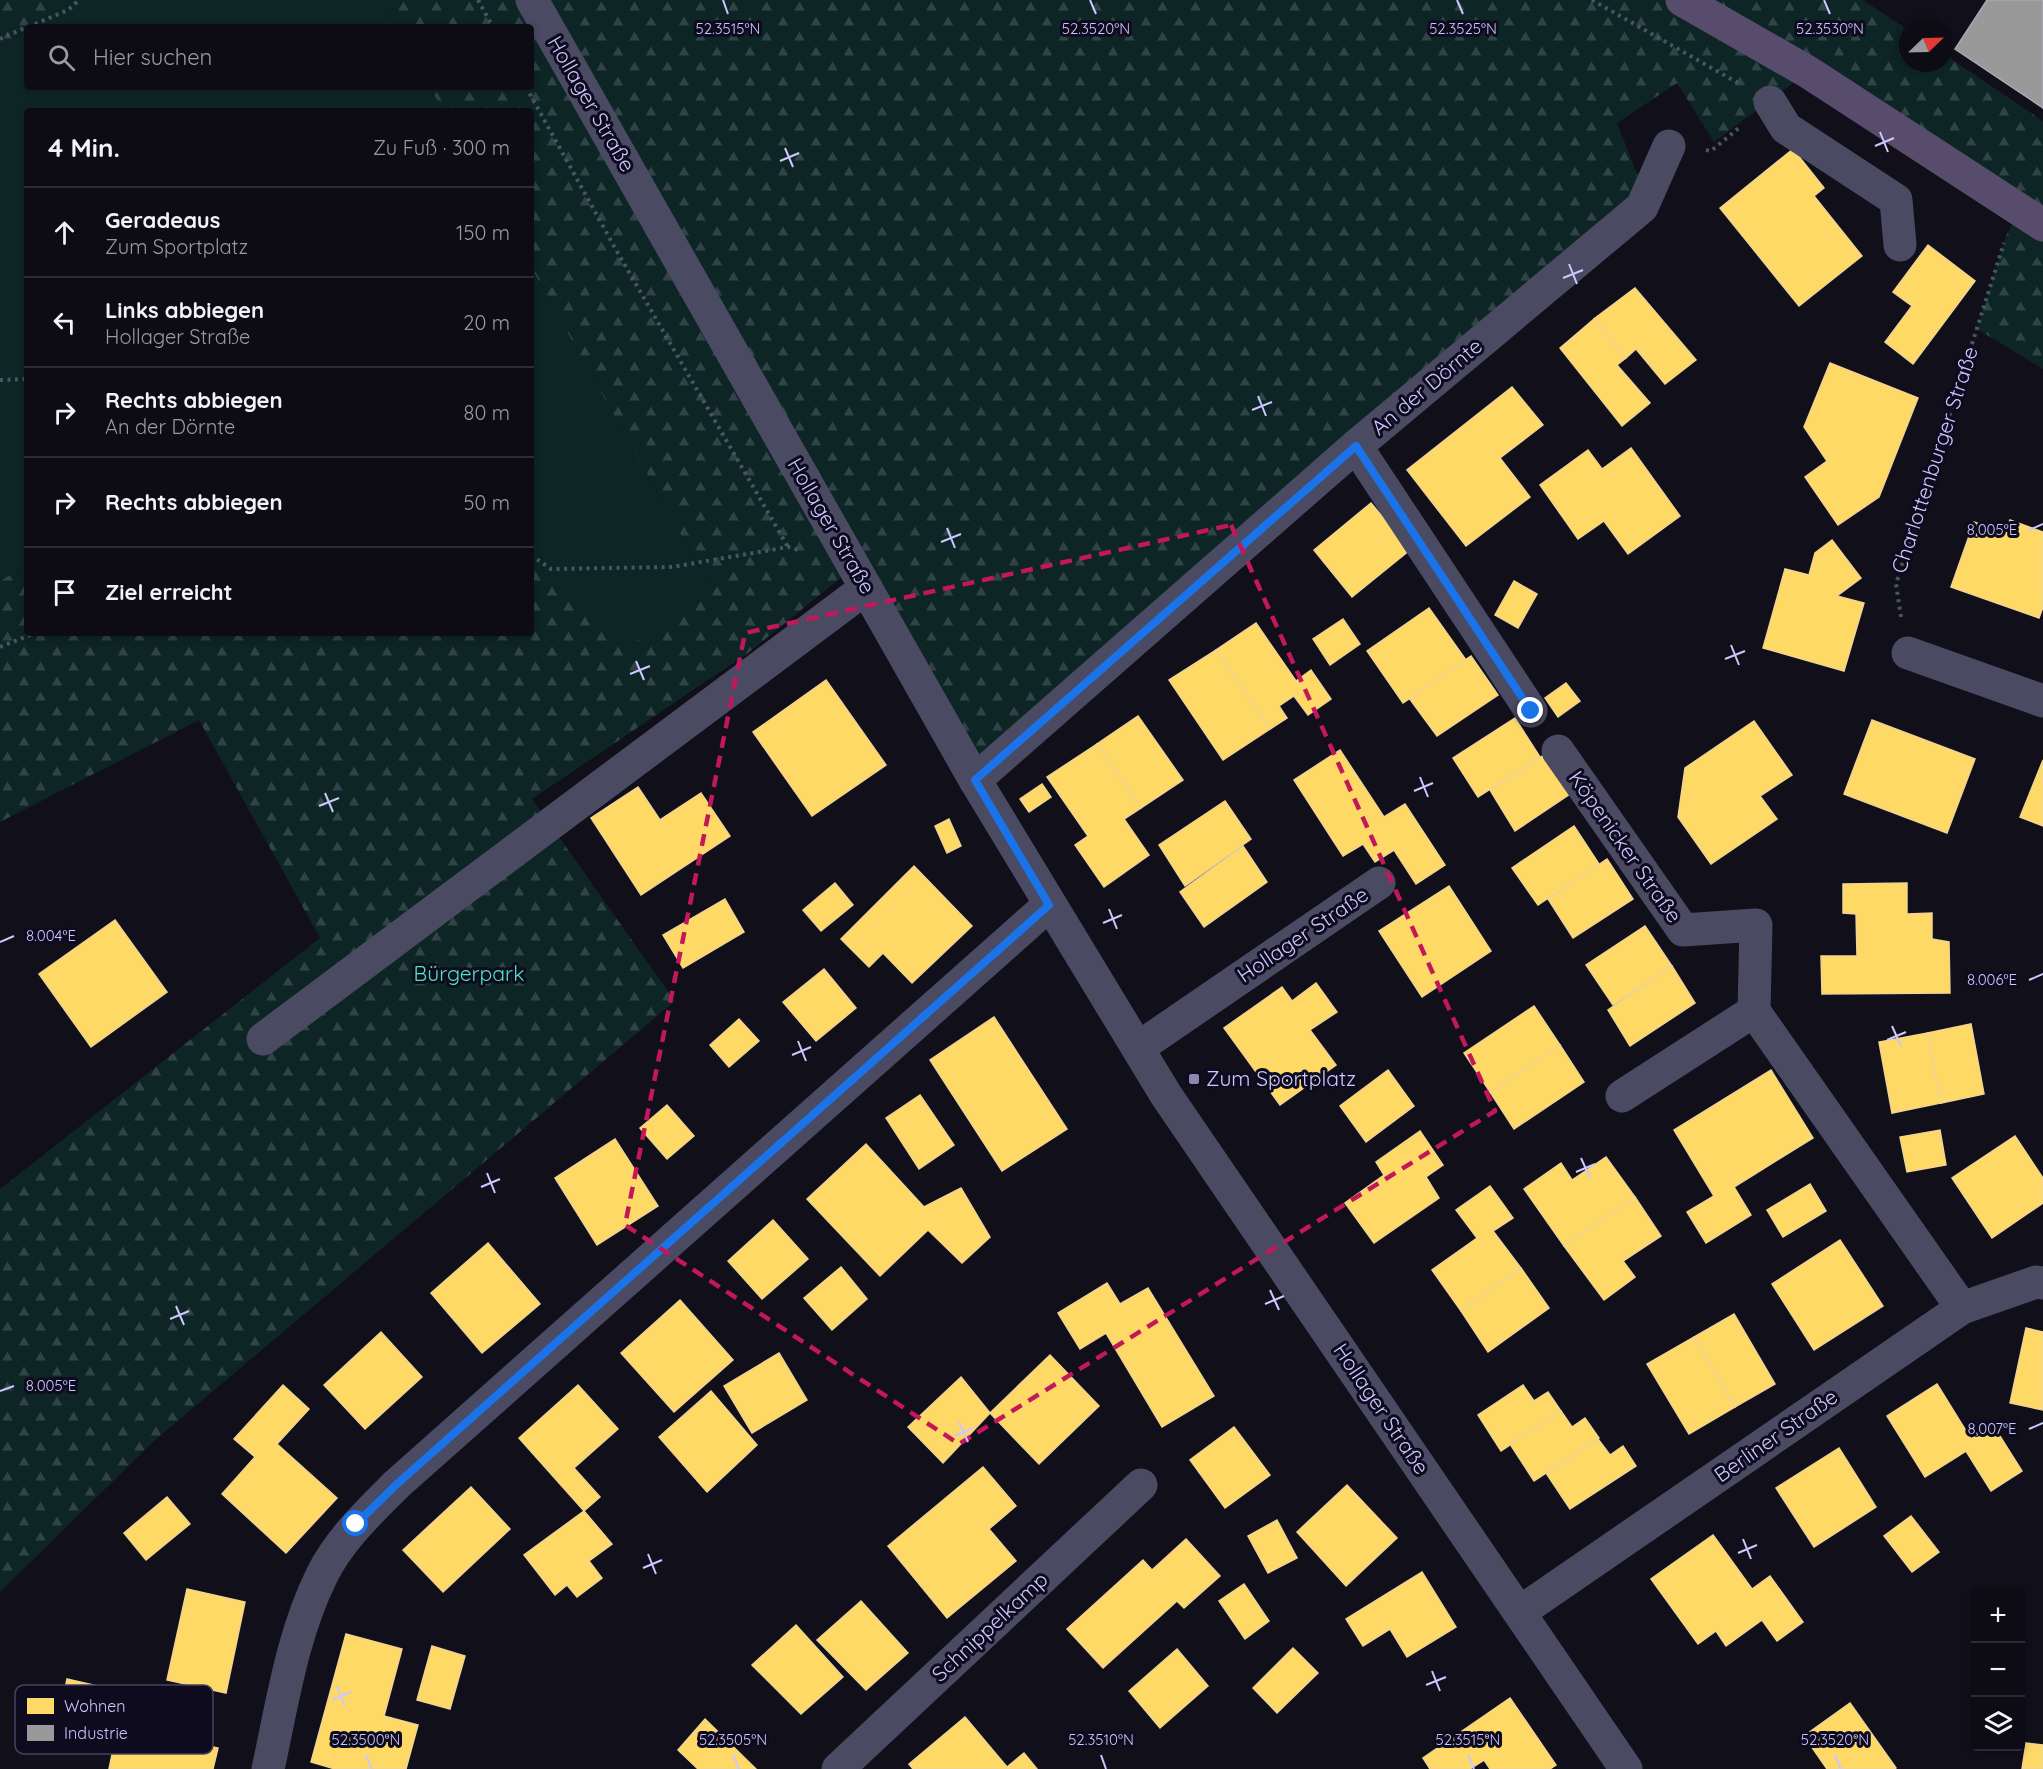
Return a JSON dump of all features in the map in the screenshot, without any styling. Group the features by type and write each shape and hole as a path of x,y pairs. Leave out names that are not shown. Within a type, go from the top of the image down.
{"main road":[{"path":"1682,0 1808,72 2043,225"}],"street":[{"name":"Hollager Straße","path":"532,0 975,780 1166,1095 1626,1769"},
{"path":"1770,102 1786,128 1896,200 1900,245"},
{"name":"An der Dörnte","path":"975,780 1356,446 1642,207 1669,146"},
{"path":"1356,446 1531,711"},
{"path":"263,1039 860,577"},
{"path":"1908,653 2043,701"},
{"name":"Köpenicker Straße","path":"1558,751 1683,930 1756,925 1754,1011"},
{"name":"Hollager Straße","path":"1138,1048 1379,883"},
{"path":"268,1769 297,1640 322,1574 356,1524 397,1484 1049,905"},
{"path":"1622,1096 1754,1011 1962,1308"},
{"name":"Berliner Straße","path":"1520,1612 1962,1308 2036,1282 2043,1282"},
{"name":"Schnippelkamp","path":"838,1769 1141,1485"}],"path":[{"path":"34,24 68,10 78,0"},
{"path":"478,0 491,24"},
{"path":"0,39 24,28"},
{"path":"528,90 621,259 788,547"},
{"path":"1669,146 1711,151 1770,102"},
{"name":"Charlottenburger Straße","path":"1908,653 1896,584 2006,236"},
{"path":"0,380 24,379"},
{"path":"534,557 551,570 672,567 788,547 860,577"},
{"path":"0,647 28,636"}],"highlighted area":[{"path":"1231,525 1495,1111 959,1444 625,1225 745,633"}],"green space":[{"path":"0,0 73,0 37,24 24,24 24,32 14,39 0,38"},
{"path":"73,0 381,0 394,24 37,24"},
{"name":"Bürgerpark","path":"381,0 1863,0 1899,24 1899,72 1953,72 1953,60 2043,121 2043,369 1977,329 2006,236 2019,211 1808,72 1714,142 1677,83 1617,123 1643,189 975,780 854,567 748,653 532,799 675,1001 154,1441 0,1592 0,1189 320,938 199,720 0,822 0,581 24,567 24,636 534,636 534,557 551,569 622,650 713,592 534,272 534,108 441,108 432,90 534,90 534,24 394,24"},
{"path":"24,32 24,90 432,90 441,108 24,108 24,567 0,581 0,38 14,39"},
{"path":"534,272 713,592 621,651 551,570 534,557"}],"building: Wohnen":[{"path":"1793,149 1824,188 1814,196 1862,256 1799,306 1720,208"},
{"path":"1928,245 1975,281 1913,364 1885,342 1912,306 1893,292"},
{"path":"1635,288 1696,360 1665,384 1636,349 1626,358 1594,319"},
{"path":"1594,319 1626,358 1617,365 1650,403 1622,426 1560,348"},
{"path":"1830,363 1918,398 1879,497 1838,525 1805,477 1827,461 1804,427"},
{"path":"1512,387 1543,425 1500,458 1530,497 1466,546 1407,470"},
{"path":"1631,448 1680,516 1628,554 1604,521 1578,539 1540,485 1588,450 1602,469"},
{"path":"1371,503 1410,550 1352,597 1314,550"},
{"path":"2010,520 2043,532 2043,607 2039,618 1951,587 1974,522 2005,533"},
{"path":"1832,540 1861,578 1837,596 1864,603 1844,671 1763,648 1785,569 1809,575 1815,553"},
{"path":"1514,581 1537,594 1518,628 1495,615"},
{"path":"1429,608 1466,660 1403,703 1367,651"},
{"path":"1343,619 1360,644 1330,665 1313,639"},
{"path":"1256,623 1296,681 1311,670 1331,699 1308,715 1294,696 1279,706 1287,718 1270,729 1216,650"},
{"path":"1216,650 1270,729 1223,760 1169,680"},
{"path":"1471,656 1498,695 1437,736 1409,698"},
{"path":"826,680 886,765 812,816 753,732"},
{"path":"1566,683 1580,701 1558,717 1545,698"},
{"path":"1138,716 1183,780 1141,808 1097,744"},
{"path":"1515,718 1540,757 1478,797 1453,758"},
{"path":"1872,720 1975,759 1947,833 1844,794"},
{"path":"1754,721 1792,775 1760,796 1777,819 1711,864 1678,817 1685,768"},
{"path":"1097,744 1141,808 1124,819 1149,855 1104,887 1075,845 1088,836 1047,777"},
{"path":"1340,750 1384,817 1405,804 1445,865 1416,884 1394,850 1375,862 1363,844 1343,856 1294,780"},
{"path":"1547,753 1573,792 1515,831 1490,790"},
{"path":"2043,760 2043,826 2020,817"},
{"path":"1042,784 1051,797 1029,812 1020,799"},
{"path":"638,787 660,820 701,793 730,836 641,895 591,818"},
{"path":"1225,801 1251,839 1185,886 1159,845"},
{"path":"949,819 961,846 947,853 935,826"},
{"path":"1574,826 1599,864 1538,905 1512,868"},
{"path":"1243,846 1267,882 1204,927 1180,892"},
{"path":"1607,859 1633,899 1573,938 1548,899"},
{"path":"914,866 972,926 912,983 883,953 869,967 841,939"},
{"path":"835,883 853,905 821,931 803,910"},
{"path":"1907,883 1907,914 1932,913 1932,939 1949,942 1950,993 1822,994 1821,956 1857,956 1856,914 1843,913 1843,884"},
{"path":"1449,886 1491,951 1422,997 1379,931"},
{"path":"725,899 744,932 683,968 663,935"},
{"path":"115,920 167,992 91,1047 39,974"},
{"path":"1645,926 1672,966 1613,1005 1586,965"},
{"path":"1672,966 1695,1003 1630,1046 1608,1010"},
{"path":"824,969 856,1008 816,1041 783,1002"},
{"path":"1316,983 1337,1012 1310,1030 1336,1065 1280,1105 1224,1028 1282,987 1292,1001"},
{"path":"1534,1006 1560,1045 1490,1092 1464,1053"},
{"path":"994,1017 1067,1129 1002,1171 930,1060"},
{"path":"739,1019 759,1041 729,1067 710,1045"},
{"path":"1971,1024 1984,1094 1941,1103 1927,1033"},
{"path":"1927,1033 1941,1103 1892,1113 1879,1042"},
{"path":"1560,1045 1584,1082 1514,1129 1490,1092"},
{"path":"1388,1070 1414,1106 1366,1142 1340,1106"},
{"path":"1771,1070 1813,1138 1734,1187 1751,1215 1706,1243 1687,1212 1714,1196 1674,1130"},
{"path":"920,1095 954,1145 919,1169 886,1118"},
{"path":"667,1105 694,1136 667,1159 640,1128"},
{"path":"1940,1130 1946,1165 1907,1172 1900,1137"},
{"path":"1420,1131 1443,1165 1426,1177 1439,1198 1374,1243 1345,1203 1384,1175 1376,1162"},
{"path":"2015,1136 2043,1178 2043,1203 1992,1238 1952,1178"},
{"path":"615,1139 658,1206 597,1245 555,1178"},
{"path":"866,1144 924,1207 961,1188 990,1237 962,1263 928,1230 880,1276 807,1199"},
{"path":"1606,1157 1635,1197 1564,1246 1524,1189 1561,1163 1572,1180"},
{"path":"1810,1184 1826,1211 1783,1237 1767,1210"},
{"path":"1490,1186 1513,1218 1493,1231 1521,1268 1461,1311 1432,1270 1477,1238 1456,1210"},
{"path":"1635,1197 1661,1236 1623,1261 1635,1277 1604,1300 1564,1246"},
{"path":"773,1220 808,1259 762,1299 728,1261"},
{"path":"1840,1240 1883,1306 1814,1350 1772,1284"},
{"path":"488,1243 540,1304 482,1353 431,1293"},
{"path":"841,1267 867,1299 832,1330 804,1298"},
{"path":"1521,1268 1549,1308 1488,1352 1461,1311"},
{"path":"1107,1283 1120,1304 1148,1288 1214,1396 1162,1427 1106,1333 1080,1349 1058,1313"},
{"path":"680,1300 733,1360 674,1412 621,1353"},
{"path":"1734,1314 1775,1384 1735,1407 1694,1337"},
{"path":"2026,1328 2043,1332 2043,1410 2010,1403"},
{"path":"381,1332 422,1377 365,1429 324,1385"},
{"path":"1694,1337 1735,1407 1689,1434 1647,1364"},
{"path":"779,1353 807,1400 752,1433 724,1386"},
{"path":"1050,1355 1099,1406 1039,1464 990,1413"},
{"path":"961,1377 990,1413 943,1463 908,1427"},
{"path":"1937,1384 1971,1439 1993,1425 2022,1471 1991,1491 1966,1451 1925,1477 1887,1416"},
{"path":"283,1385 309,1409 277,1444 337,1498 286,1553 222,1494 255,1457 234,1439"},
{"path":"578,1385 618,1429 574,1468 600,1497 584,1511 519,1438"},
{"path":"1523,1385 1534,1401 1548,1392 1561,1411 1501,1451 1478,1415"},
{"path":"711,1391 757,1445 707,1492 659,1437"},
{"path":"1561,1411 1572,1427 1585,1418 1599,1438 1534,1481 1510,1444"},
{"path":"1234,1427 1270,1475 1225,1508 1190,1460"},
{"path":"1598,1439 1610,1455 1623,1446 1636,1466 1570,1509 1546,1473"},
{"path":"1839,1448 1876,1507 1814,1547 1776,1488"},
{"path":"983,1467 1016,1506 989,1529 1016,1561 947,1618 888,1546"},
{"path":"1347,1485 1397,1538 1346,1586 1297,1532"},
{"path":"471,1487 510,1529 443,1592 403,1550"},
{"path":"167,1497 190,1524 146,1560 124,1533"},
{"path":"584,1511 612,1544 589,1561 602,1578 577,1597 567,1585 555,1595 524,1555"},
{"path":"1911,1516 1939,1552 1912,1572 1884,1536"},
{"path":"1277,1520 1297,1558 1268,1573 1248,1536"},
{"path":"1713,1535 1752,1589 1770,1576 1803,1622 1777,1641 1762,1620 1726,1646 1716,1631 1698,1644 1651,1579"},
{"path":"1186,1539 1220,1576 1184,1608 1177,1601 1103,1668 1067,1629 1143,1560 1152,1570"},
{"path":"1422,1572 1456,1627 1407,1657 1390,1629 1363,1646 1346,1619"},
{"path":"1244,1584 1269,1621 1245,1639 1219,1601"},
{"path":"187,1589 245,1602 226,1693 213,1690 213,1685 190,1685 167,1680"},
{"path":"861,1601 908,1653 866,1690 817,1640"},
{"path":"796,1625 843,1677 801,1714 752,1665"},
{"path":"346,1634 402,1649 384,1716 418,1725 406,1769 335,1769 311,1762"},
{"path":"432,1646 465,1656 450,1709 417,1700"},
{"path":"1293,1648 1318,1673 1277,1713 1253,1688"},
{"path":"1177,1649 1208,1686 1160,1728 1129,1691"},
{"path":"67,1679 94,1685 66,1685"},
{"path":"1510,1698 1556,1765 1550,1769 1490,1769 1484,1760 1470,1769 1430,1769 1423,1758"},
{"path":"1850,1703 1895,1769 1827,1769 1804,1736"},
{"path":"965,1717 1007,1767 1024,1753 1037,1769 913,1769 909,1764"},
{"path":"705,1719 756,1769 698,1769 678,1750"},
{"path":"2026,1743 2043,1745 2043,1769 2022,1769"},
{"path":"213,1747 218,1748 213,1769 109,1769 112,1754 213,1754"}],"building: Industrie":[{"path":"1987,0 2043,0 2043,108 1955,49"}],"place":[{"name":"Zum Sportplatz","path":"1194,1079"}],"route":[{"path":"356,1524 397,1484 1049,905 975,780 1356,446 1531,711"}]}
